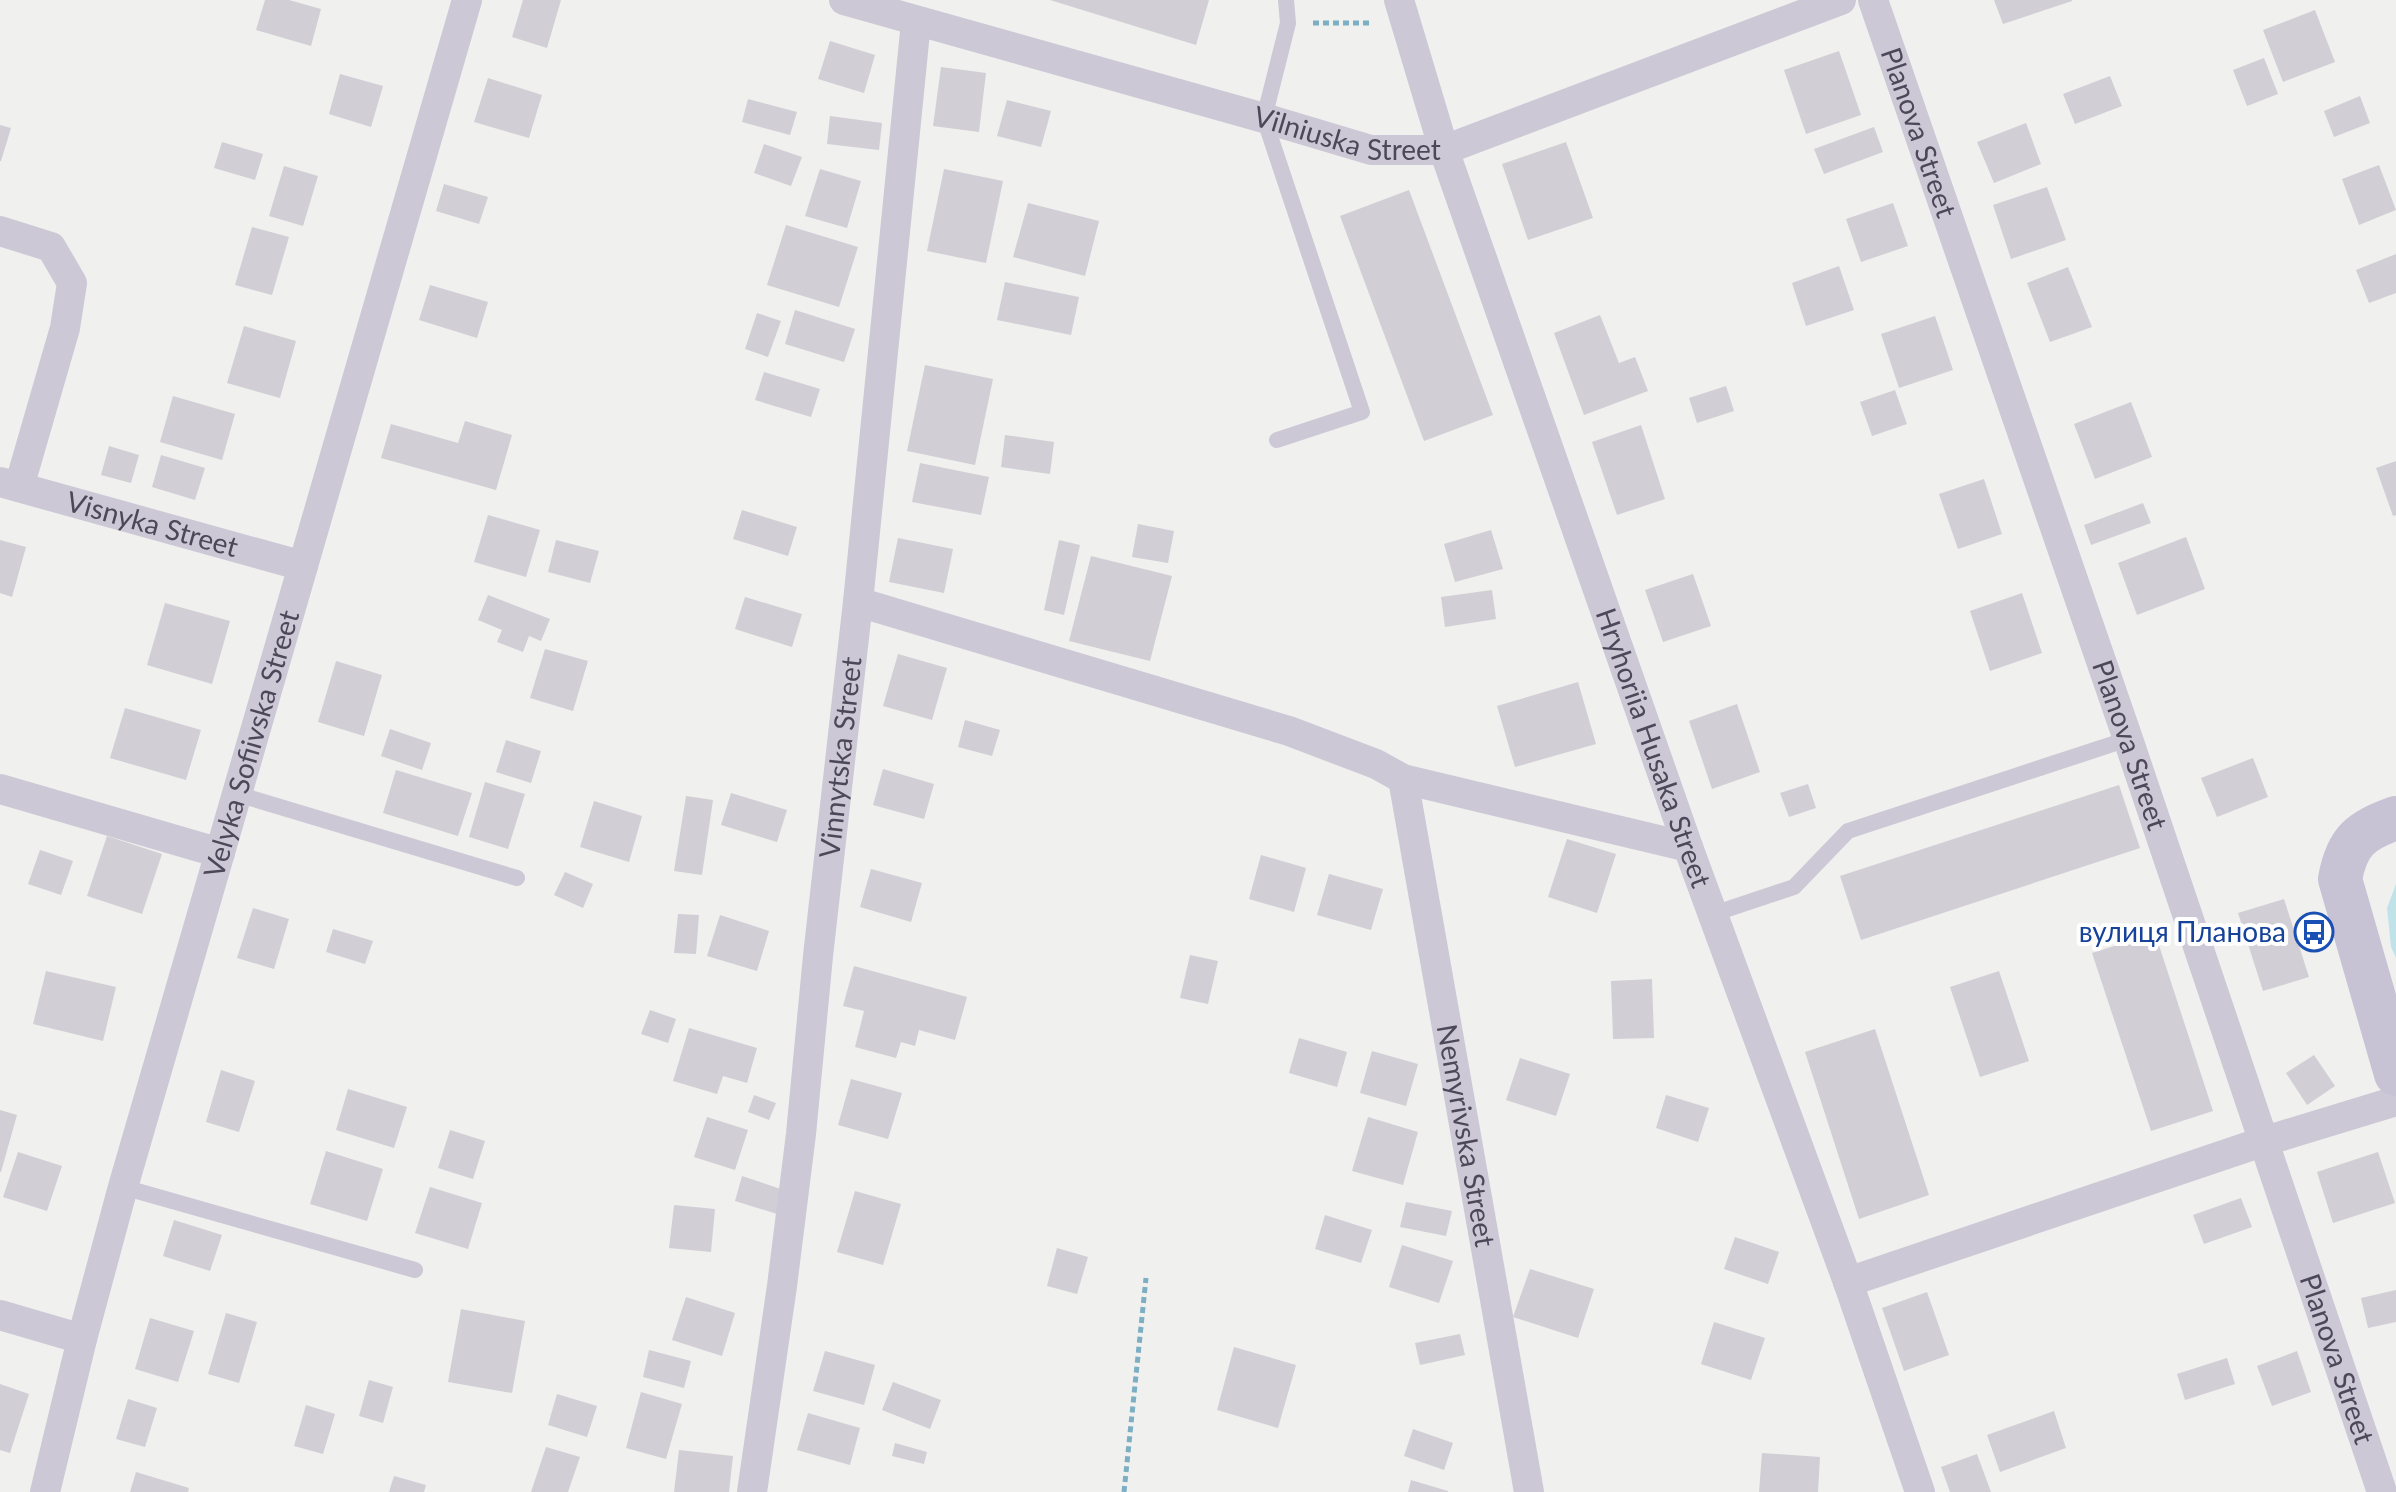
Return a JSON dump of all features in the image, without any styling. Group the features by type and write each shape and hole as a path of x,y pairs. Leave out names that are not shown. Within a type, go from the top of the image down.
{"street":[{"name":"Velyka Sofiivska Street","path":"45,1492 123,1187 467,0"},
{"name":"Vilniuska Street","path":"844,0 883,5 916,22 1371,150 1444,150 1841,0"},
{"name":"Planova Street","path":"1873,0 2128,739 2382,1492"},
{"name":"Hryhoriia Husaka Street","path":"1403,12 1444,150 1688,847 1848,1282 1920,1492"},
{"name":"Vinnytska Street","path":"752,1492 799,1149 916,22"},
{"path":"0,231 51,247 72,283 65,328 10,485"},
{"name":"Visnyka Street","path":"10,485 303,566"},
{"path":"858,602 1289,731 1376,764 1403,779 1688,847"},
{"name":"Nemyrivska Street","path":"1403,779 1529,1492"},
{"path":"0,789 220,853"},
{"path":"2396,818 2358,836 2344,858 2340,879 2396,1074"},
{"path":"1848,1282 2265,1141 2396,1101"},
{"path":"0,1315 82,1339"}],"lane":[{"path":"1277,440 1362,412 1264,118 1288,23 1286,0"},
{"path":"1713,914 1794,887 1848,831 2128,739"},
{"path":"237,794 517,878"},
{"path":"123,1187 415,1270"}],"path":[{"path":"1288,23 1403,12"},
{"path":"1124,1492 1146,1278"}],"shaded area":[{"path":"2396,884 2396,958 2391,947 2387,908"}],"building":[{"path":"265,0 289,0 321,9 311,46 256,30"},
{"path":"523,0 561,0 547,48 512,37"},
{"path":"1050,0 1209,0 1196,45"},
{"path":"1994,0 2072,0 2072,1 2003,24"},
{"path":"2315,10 2335,62 2283,82 2263,30"},
{"path":"830,41 875,55 864,93 818,79"},
{"path":"1839,51 1861,115 1806,134 1784,70"},
{"path":"2264,58 2278,94 2247,106 2233,70"},
{"path":"941,67 986,73 979,132 933,126"},
{"path":"340,74 383,86 371,127 329,114"},
{"path":"2110,76 2122,106 2075,124 2063,94"},
{"path":"488,78 542,95 529,138 474,122"},
{"path":"2360,96 2370,123 2334,137 2324,111"},
{"path":"748,99 797,112 790,135 742,122"},
{"path":"1007,100 1051,111 1041,147 997,136"},
{"path":"830,116 882,123 879,150 827,144"},
{"path":"2026,123 2041,164 1994,183 1977,142"},
{"path":"0,125 11,128 1,161 0,161"},
{"path":"1874,127 1883,152 1824,174 1814,149"},
{"path":"222,142 263,154 255,180 214,168"},
{"path":"1566,142 1593,218 1528,240 1502,164"},
{"path":"764,144 802,157 791,186 754,173"},
{"path":"2379,165 2396,210 2359,225 2342,179"},
{"path":"284,166 318,176 303,226 269,216"},
{"path":"820,169 861,181 847,228 805,216"},
{"path":"944,169 1003,181 986,263 927,251"},
{"path":"444,184 488,197 479,224 436,211"},
{"path":"2047,187 2066,240 2011,259 1993,205"},
{"path":"1409,190 1493,415 1424,441 1340,216"},
{"path":"1028,203 1099,221 1085,276 1013,257"},
{"path":"1893,203 1908,246 1861,262 1846,219"},
{"path":"786,225 858,247 839,307 767,285"},
{"path":"252,227 289,237 272,295 235,285"},
{"path":"2396,254 2396,293 2369,303 2356,270"},
{"path":"1839,266 1854,310 1806,326 1792,283"},
{"path":"2068,267 2092,327 2050,342 2027,283"},
{"path":"1005,282 1079,297 1071,335 997,320"},
{"path":"430,285 488,302 477,338 419,320"},
{"path":"795,310 855,329 844,362 785,344"},
{"path":"757,313 781,321 768,357 745,349"},
{"path":"1600,315 1619,363 1635,357 1648,391 1584,415 1554,333"},
{"path":"1935,316 1953,370 1899,388 1881,334"},
{"path":"244,326 296,341 280,398 227,383"},
{"path":"925,365 993,379 975,465 907,451"},
{"path":"764,372 820,389 811,417 755,400"},
{"path":"1726,386 1734,411 1697,423 1689,398"},
{"path":"1895,390 1907,424 1872,436 1860,402"},
{"path":"173,396 235,414 222,460 160,442"},
{"path":"2131,402 2152,457 2095,479 2074,424"},
{"path":"465,421 512,435 496,490 381,458 391,424 458,443"},
{"path":"1641,425 1665,499 1617,515 1592,442"},
{"path":"1005,435 1054,442 1050,474 1001,467"},
{"path":"109,446 139,455 131,483 101,475"},
{"path":"161,455 205,468 195,500 152,487"},
{"path":"2396,461 2396,515 2393,516 2376,468"},
{"path":"920,463 989,477 981,515 912,502"},
{"path":"1984,479 2002,534 1958,549 1939,494"},
{"path":"2143,503 2151,523 2091,545 2084,525"},
{"path":"742,510 797,527 788,556 733,539"},
{"path":"488,515 540,530 526,577 474,562"},
{"path":"1138,524 1174,531 1168,563 1132,557"},
{"path":"1491,530 1503,569 1455,582 1444,544"},
{"path":"2186,537 2205,589 2137,615 2118,563"},
{"path":"898,538 953,549 944,593 889,582"},
{"path":"0,540 26,547 12,597 0,593"},
{"path":"556,540 599,551 590,583 548,572"},
{"path":"1059,540 1080,545 1064,615 1044,610"},
{"path":"1091,556 1172,576 1150,661 1069,641"},
{"path":"1693,574 1711,626 1663,642 1645,590"},
{"path":"1492,590 1496,619 1445,627 1441,597"},
{"path":"2022,593 2042,653 1990,671 1970,611"},
{"path":"488,595 550,619 541,641 529,636 523,652 497,642 502,630 478,620"},
{"path":"745,597 802,614 792,647 735,629"},
{"path":"165,603 230,621 212,684 147,665"},
{"path":"545,649 588,661 573,711 530,698"},
{"path":"898,654 947,668 932,720 883,706"},
{"path":"336,661 382,675 364,736 318,722"},
{"path":"1578,682 1596,744 1515,767 1497,706"},
{"path":"1737,704 1760,772 1712,789 1689,721"},
{"path":"125,708 201,730 186,780 110,758"},
{"path":"965,720 1000,730 992,756 958,747"},
{"path":"390,729 431,743 422,770 381,756"},
{"path":"506,740 541,751 531,783 496,772"},
{"path":"2253,758 2268,797 2217,817 2201,778"},
{"path":"883,769 934,784 924,819 873,805"},
{"path":"396,770 472,793 458,836 383,813"},
{"path":"485,782 525,794 508,849 469,837"},
{"path":"1808,784 1816,808 1789,817 1780,793"},
{"path":"2119,785 2140,848 1861,940 1840,876"},
{"path":"731,793 787,810 777,842 721,825"},
{"path":"686,796 713,800 702,875 674,871"},
{"path":"594,801 642,816 629,862 580,847"},
{"path":"107,836 162,854 142,914 87,896"},
{"path":"1567,839 1616,854 1597,913 1548,897"},
{"path":"40,850 73,861 61,895 28,884"},
{"path":"1261,855 1306,868 1294,912 1249,899"},
{"path":"871,869 922,883 911,922 860,907"},
{"path":"565,872 593,884 583,908 554,895"},
{"path":"1329,874 1383,889 1371,930 1317,915"},
{"path":"2284,899 2309,977 2263,991 2238,913"},
{"path":"253,908 289,919 274,969 237,958"},
{"path":"678,914 699,915 696,954 674,953"},
{"path":"720,915 769,931 757,971 707,956"},
{"path":"333,929 373,941 365,964 326,952"},
{"path":"2155,933 2213,1111 2151,1131 2092,953"},
{"path":"1190,955 1218,961 1208,1004 1180,998"},
{"path":"854,966 967,997 955,1040 919,1030 915,1046 901,1042 896,1058 855,1047 864,1011 843,1006"},
{"path":"46,971 116,987 103,1041 33,1024"},
{"path":"1999,971 2029,1061 1980,1077 1950,987"},
{"path":"1652,979 1654,1038 1613,1039 1611,981"},
{"path":"650,1010 676,1019 668,1043 641,1034"},
{"path":"689,1028 757,1048 747,1083 723,1076 717,1094 673,1081"},
{"path":"1875,1029 1929,1195 1859,1219 1805,1052"},
{"path":"1299,1038 1347,1052 1337,1087 1289,1073"},
{"path":"1372,1051 1418,1064 1406,1106 1360,1093"},
{"path":"2314,1055 2335,1086 2307,1105 2286,1073"},
{"path":"1520,1058 1570,1074 1556,1116 1506,1100"},
{"path":"221,1070 255,1081 239,1132 206,1122"},
{"path":"851,1079 902,1093 888,1139 838,1125"},
{"path":"348,1089 407,1107 394,1148 336,1130"},
{"path":"754,1095 776,1103 769,1120 748,1112"},
{"path":"1666,1095 1709,1108 1698,1142 1656,1128"},
{"path":"0,1110 17,1115 1,1172 0,1172"},
{"path":"707,1117 748,1130 735,1170 694,1157"},
{"path":"1368,1117 1418,1132 1403,1185 1352,1171"},
{"path":"450,1130 485,1141 473,1179 438,1168"},
{"path":"326,1151 383,1169 367,1221 310,1204"},
{"path":"18,1152 62,1166 47,1211 3,1197"},
{"path":"2378,1152 2395,1203 2333,1223 2317,1172"},
{"path":"742,1176 784,1190 777,1214 735,1201"},
{"path":"430,1187 482,1203 468,1249 415,1233"},
{"path":"855,1191 901,1204 883,1265 837,1252"},
{"path":"2241,1198 2252,1227 2204,1244 2193,1215"},
{"path":"1406,1202 1452,1211 1446,1236 1400,1227"},
{"path":"674,1205 715,1209 711,1252 669,1248"},
{"path":"1325,1215 1372,1230 1361,1263 1315,1249"},
{"path":"174,1220 222,1235 210,1271 163,1256"},
{"path":"1735,1237 1779,1252 1768,1284 1724,1269"},
{"path":"1402,1245 1453,1261 1439,1303 1389,1287"},
{"path":"1057,1248 1088,1257 1077,1294 1047,1286"},
{"path":"1530,1269 1594,1289 1578,1338 1513,1317"},
{"path":"2396,1290 2396,1322 2368,1328 2361,1298"},
{"path":"1927,1292 1949,1355 1904,1371 1882,1308"},
{"path":"686,1297 735,1313 722,1356 672,1340"},
{"path":"461,1309 525,1321 512,1393 448,1382"},
{"path":"226,1313 257,1322 239,1383 208,1374"},
{"path":"150,1318 194,1331 178,1382 135,1369"},
{"path":"1714,1322 1765,1338 1751,1380 1701,1364"},
{"path":"1460,1334 1465,1355 1420,1365 1415,1343"},
{"path":"1234,1347 1296,1365 1278,1428 1217,1410"},
{"path":"649,1350 691,1361 684,1388 643,1377"},
{"path":"825,1351 875,1365 864,1405 813,1391"},
{"path":"2297,1351 2311,1392 2272,1406 2257,1366"},
{"path":"2227,1358 2235,1384 2185,1400 2177,1374"},
{"path":"369,1380 393,1387 383,1423 359,1416"},
{"path":"893,1382 941,1400 930,1429 882,1410"},
{"path":"0,1384 29,1394 10,1453 0,1450"},
{"path":"641,1392 682,1404 666,1459 626,1448"},
{"path":"557,1394 597,1406 587,1437 548,1425"},
{"path":"128,1399 157,1408 145,1447 116,1439"},
{"path":"306,1405 335,1414 323,1454 294,1446"},
{"path":"2054,1411 2066,1448 2000,1472 1987,1435"},
{"path":"808,1413 860,1428 850,1465 797,1450"},
{"path":"1413,1429 1453,1443 1444,1470 1404,1456"},
{"path":"895,1443 927,1452 924,1464 892,1456"},
{"path":"546,1447 580,1457 568,1492 531,1492"},
{"path":"679,1450 733,1456 729,1492 674,1492"},
{"path":"1762,1453 1820,1457 1818,1492 1759,1492"},
{"path":"1977,1454 1991,1492 1950,1492 1941,1467"},
{"path":"136,1472 189,1488 188,1492 130,1492"},
{"path":"394,1476 426,1485 424,1492 389,1492"},
{"path":"1411,1480 1448,1491 1448,1492 1408,1492"}],"place":[{"name":"вулиця Планова","path":"2314,932"}]}
